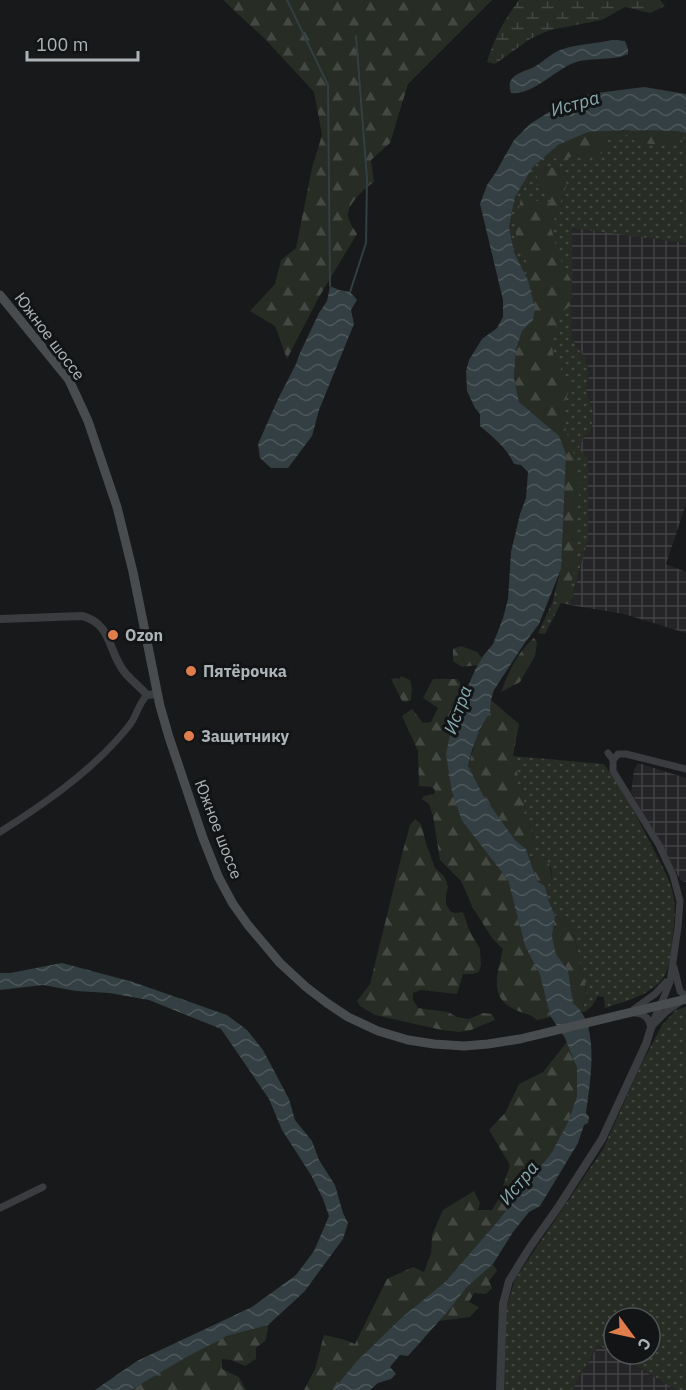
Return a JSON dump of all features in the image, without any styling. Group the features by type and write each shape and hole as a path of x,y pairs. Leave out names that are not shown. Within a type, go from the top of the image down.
{"main road":[{"name":"Южное шоссе","path":"0,295 69,380 88,421 117,507 134,572 152,695 218,876 233,904 280,963 306,987 348,1017 378,1031 408,1040 434,1044 464,1046 488,1044 538,1035 686,998"}],"street":[{"path":"0,619 82,616 91,618 102,626 125,674 152,695 141,702 130,724 98,759 66,786 0,832"},
{"path":"500,1390 503,1304 509,1281 602,1139 646,1044 670,982 680,901 673,875 659,845 613,771 613,760 608,753"},
{"path":"613,760 618,754 626,754 686,769"},
{"path":"651,1028 667,1011 686,998 680,991 673,962"},
{"path":"626,1013 663,987 673,962"},
{"path":"626,1013 642,1014 650,1021 651,1028"},
{"path":"0,1208 43,1187"}],"shaded area":[{"path":"572,227 686,243 686,504 666,564 686,572 686,633 624,614 570,605 581,567 579,450 582,439 591,431 593,411 586,391 589,373 586,360 572,339"},
{"path":"638,763 686,778 686,882 678,876 631,792 634,770"},
{"path":"599,1344 602,1346 602,1366 635,1366 677,1390 572,1390"}],"green space":[{"path":"223,0 492,0 408,84 390,143 371,160 374,182 357,197 348,211 349,221 357,234 319,297 287,359 275,326 250,311 275,284 281,260 296,248 312,168 322,135 314,92 265,39"},
{"path":"519,0 660,0 665,6 650,13 625,7 602,20 550,30 530,39 495,64 487,62 500,30"},
{"path":"676,131 686,133 686,137 674,145 635,141 627,135 613,137 606,141 603,153 591,156 576,153 564,161 546,156 558,145 588,132"},
{"path":"588,132 686,133 686,243 572,228 572,339 586,360 589,373 586,391 593,411 591,431 582,439 579,449 588,458 588,539 570,605 561,603 545,634 538,633 553,601 561,569 559,436 519,402 528,280 514,252 509,227 515,197 533,167 558,145"},
{"path":"548,166 559,170 567,184 551,228 564,268 572,282 571,305 559,314 552,346 554,360 563,361 560,373 571,386 562,408 569,420 564,424 580,483 576,566 566,600 561,598 553,601 561,569 566,454 519,402 514,378 516,350 522,331 533,320 528,265 516,241 516,223 521,198 550,203 551,195 537,185 537,169"},
{"path":"534,638 537,642 535,656 520,682 501,692 518,656"},
{"path":"461,646 477,652 482,658 478,665 462,667 453,661 453,649"},
{"path":"401,676 410,680 412,688 411,700 405,702 402,701 391,679 399,679"},
{"path":"433,679 457,679 463,687 467,688 453,720 462,821 508,880 525,946 540,975 551,1017 537,1020 507,1005 501,998 497,975 503,949 492,938 473,908 461,881 440,860 433,816 429,804 422,799 424,796 434,794 435,790 432,787 419,786 418,751 402,716 412,709 423,723 431,722 438,708 423,698"},
{"path":"491,700 519,724 513,756 518,776 515,781 524,793 524,813 528,817 534,842 526,849 515,840 483,795 468,767 477,737 489,712"},
{"path":"513,756 604,764 631,807 666,873 674,900 672,950 668,966 662,980 647,992 605,1008 604,997 598,996 592,1006 582,1012 586,994 585,980 580,967 574,932 555,916 548,899 545,886 552,879 551,867 534,857 529,858 526,849 534,841 528,818 524,813 524,793 514,781"},
{"path":"415,819 421,824 435,868 446,880 448,887 446,904 450,911 463,912 469,930 480,949 481,965 479,972 463,974 457,994 421,990 413,993 413,1000 418,1008 448,1012 457,1017 469,1019 483,1013 492,1014 495,1020 471,1030 459,1032 442,1030 375,1015 360,1006 357,1001 370,984 410,825"},
{"path":"540,857 549,863 552,880 548,885 545,886 537,881 529,858"},
{"path":"555,916 574,932 580,967 585,980 586,994 582,1012 573,1003 568,970 556,954 552,936"},
{"path":"686,1007 686,1390 677,1390 636,1366 662,1366 662,1306 602,1306 602,1347 598,1345 572,1390 503,1390 503,1318 515,1279 603,1149 640,1067 662,1025 676,1010"},
{"path":"567,1042 577,1068 577,1096 568,1122 552,1152 497,1222 446,1281 400,1319 356,1362 333,1390 304,1390 315,1369 324,1335 355,1344 387,1279 413,1267 424,1272 431,1253 432,1235 443,1210 474,1191 480,1203 478,1210 492,1210 499,1198 510,1165 489,1130 505,1113 519,1084 543,1072"},
{"path":"493,1264 497,1271 489,1281 492,1288 486,1294 474,1293 469,1302 479,1307 470,1317 439,1321 467,1287"},
{"path":"268,1325 266,1340 256,1348 256,1359 245,1366 222,1359 222,1369 239,1377 246,1390 131,1390 227,1336"}],"water":[{"path":"612,40 625,41 628,54 571,64 526,91 511,93 510,83 515,76 536,66 556,52 572,46"},
{"name":"Истра","path":"644,87 686,94 686,133 627,130 588,132 558,145 533,167 515,197 509,227 514,252 528,280 535,309 533,320 522,331 516,350 514,378 519,402 559,436 566,454 561,569 539,624 494,690 490,712 480,729 468,766 483,795 515,840 526,849 537,881 545,886 555,916 552,936 556,954 568,970 573,1003 582,1012 590,1039 592,1054 586,1113 589,1117 588,1123 584,1125 578,1143 540,1206 529,1212 493,1264 467,1287 408,1356 400,1355 390,1367 396,1374 370,1390 333,1390 356,1362 400,1319 446,1281 497,1222 552,1152 568,1122 577,1096 577,1068 565,1038 551,1017 540,975 525,946 508,880 462,821 452,792 446,754 453,720 475,670 493,644 503,618 508,599 511,552 526,498 528,472 521,465 514,464 504,448 480,426 480,414 467,391 466,371 469,360 482,339 497,328 503,317 503,300 480,204 487,185 514,140 530,124 570,101 589,94"},
{"path":"330,286 350,292 357,300 351,310 354,324 319,410 312,436 288,468 271,468 260,458 258,444 319,313 327,301"},
{"path":"62,963 133,982 227,1015 247,1030 263,1050 289,1099 295,1120 312,1141 319,1160 335,1185 348,1223 343,1239 304,1292 268,1325 227,1336 131,1390 95,1390 137,1361 252,1307 296,1275 314,1251 329,1216 311,1175 282,1130 269,1099 221,1029 149,1000 43,985 0,990 0,973"}],"waterway":[{"path":"287,0 328,85 330,286"},
{"path":"350,292 366,243 367,179 356,36"}],"place":[{"name":"Ozon","path":"113,635"},
{"name":"Пятёрочка","path":"191,671"},
{"name":"Защитнику","path":"189,736"}]}
